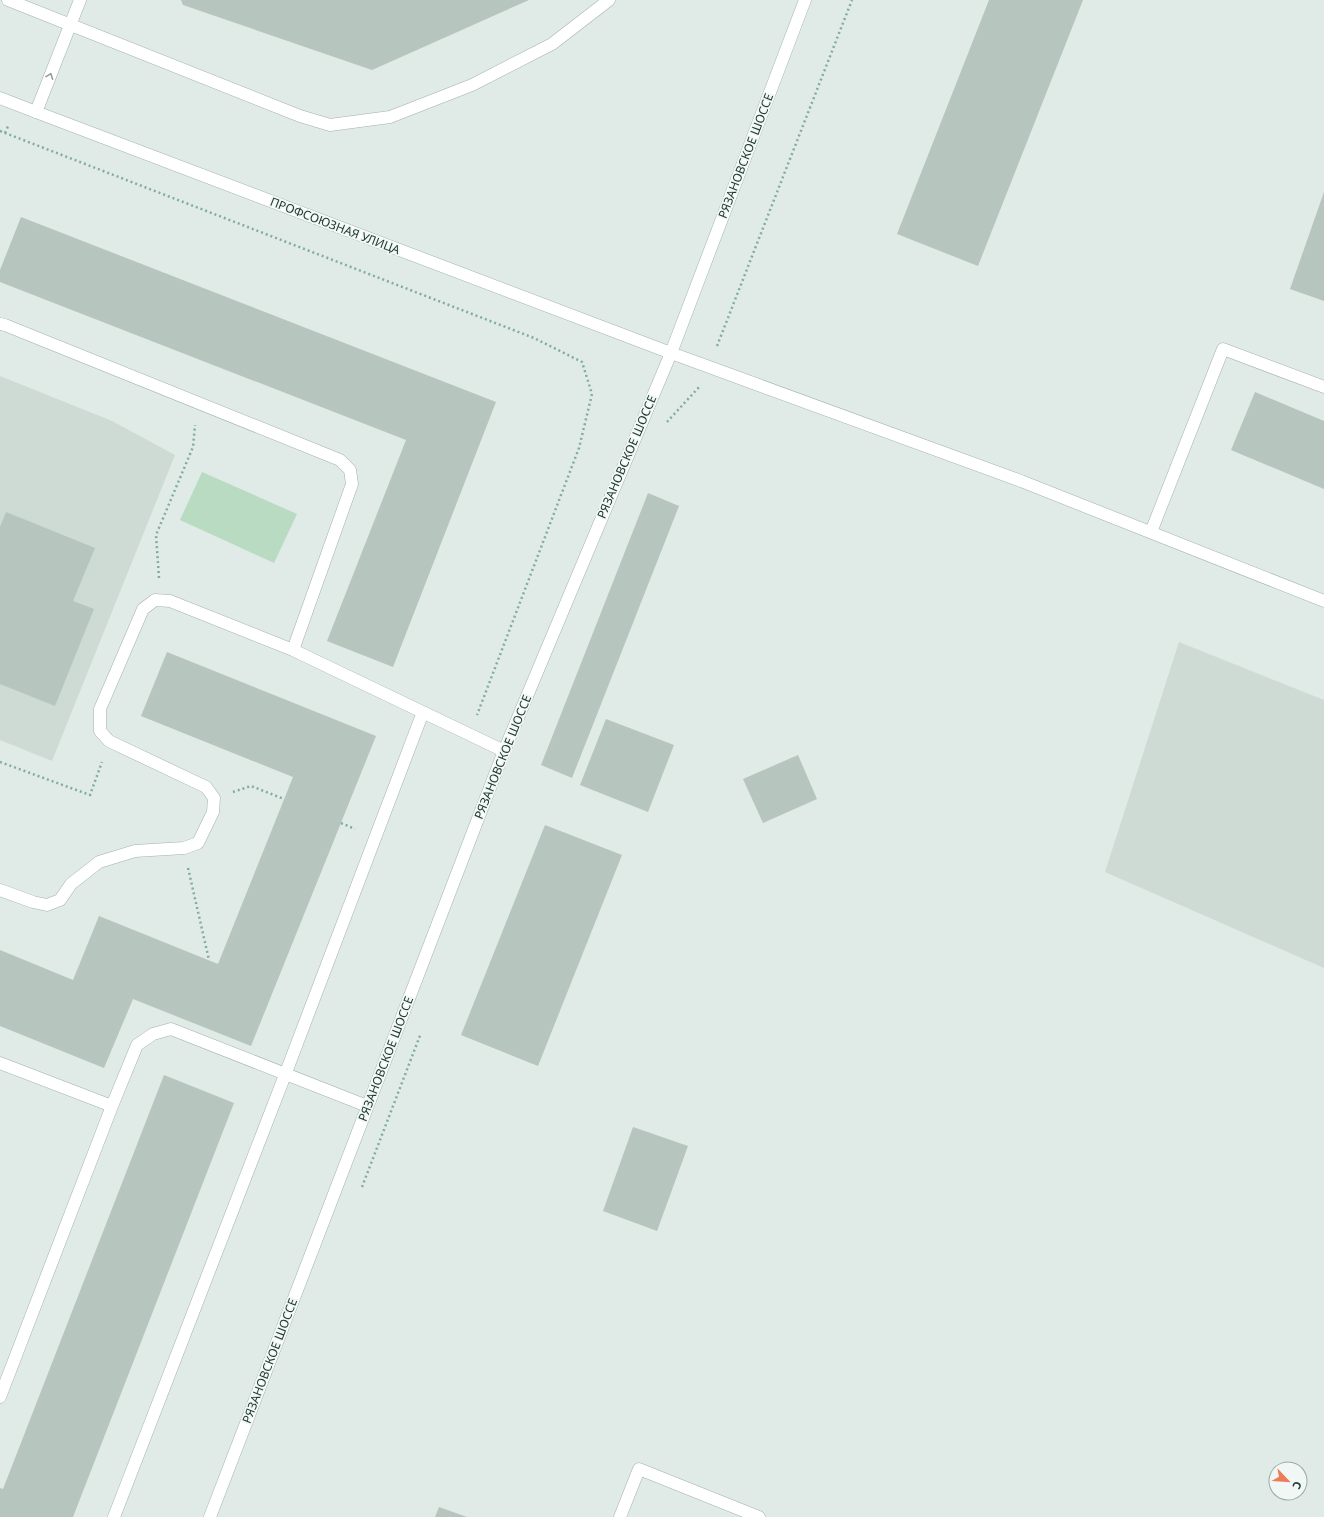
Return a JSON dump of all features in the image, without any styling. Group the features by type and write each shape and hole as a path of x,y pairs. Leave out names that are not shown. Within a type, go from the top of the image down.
{"street":[{"path":"8,0 300,116 330,125 390,117 472,85 552,44 610,0"},
{"path":"36,112 80,0"},
{"name":"РЯЗАНОВСКОЕ ШОССЕ","path":"210,1517 504,751 671,353 805,0"},
{"name":"ПРОФСОЮЗНАЯ УЛИЦА","path":"0,98 671,353 1021,481 1324,601"},
{"path":"0,324 340,460 350,470 352,484 293,650"},
{"path":"1151,532 1223,349 1324,387"},
{"path":"0,890 33,902 47,905 60,900 71,884 99,862 135,851 184,848 198,843 213,812 214,798 206,787 109,741 100,731 100,709 143,609 155,600 170,601 293,650 504,751"},
{"path":"114,1517 285,1075 423,712"},
{"path":"0,1397 137,1045 153,1034 171,1029 367,1106"},
{"path":"0,1063 112,1106"},
{"path":"620,1517 639,1469 759,1517"}],"path":[{"path":"714,352 852,0"},
{"path":"0,131 534,338 582,362 592,394 579,448 469,734"},
{"path":"663,426 704,382"},
{"path":"160,600 156,535 194,447 196,402"},
{"path":"0,762 90,795 109,741"},
{"path":"214,798 251,786 284,799"},
{"path":"184,848 209,960"},
{"path":"360,1193 422,1030"}],"shaded area":[{"path":"0,376 112,421 175,455 52,761 0,740"},
{"path":"1179,642 1324,700 1324,968 1105,872"}],"green space":[{"path":"202,472 297,514 274,563 180,520"}],"building":[{"path":"181,0 529,0 372,70 183,5"},
{"path":"989,0 1083,0 978,266 897,234"},
{"path":"1324,192 1324,301 1290,289"},
{"path":"21,217 496,402 393,667 327,641 406,440 0,282 0,270"},
{"path":"1255,392 1324,421 1324,489 1231,450"},
{"path":"648,493 679,506 572,778 541,765"},
{"path":"6,512 95,548 73,601 94,609 55,706 0,684 0,527"},
{"path":"167,652 376,736 251,1046 133,999 104,1068 0,1026 0,950 73,980 99,916 218,964 293,777 141,716"},
{"path":"606,719 674,745 648,812 580,785"},
{"path":"798,755 817,799 763,823 743,779"},
{"path":"545,825 622,855 538,1066 461,1035"},
{"path":"164,1075 234,1103 73,1517 0,1517 0,1488 3,1489"},
{"path":"633,1127 688,1146 657,1231 603,1211"},
{"path":"439,1507 467,1517 435,1517"}]}
